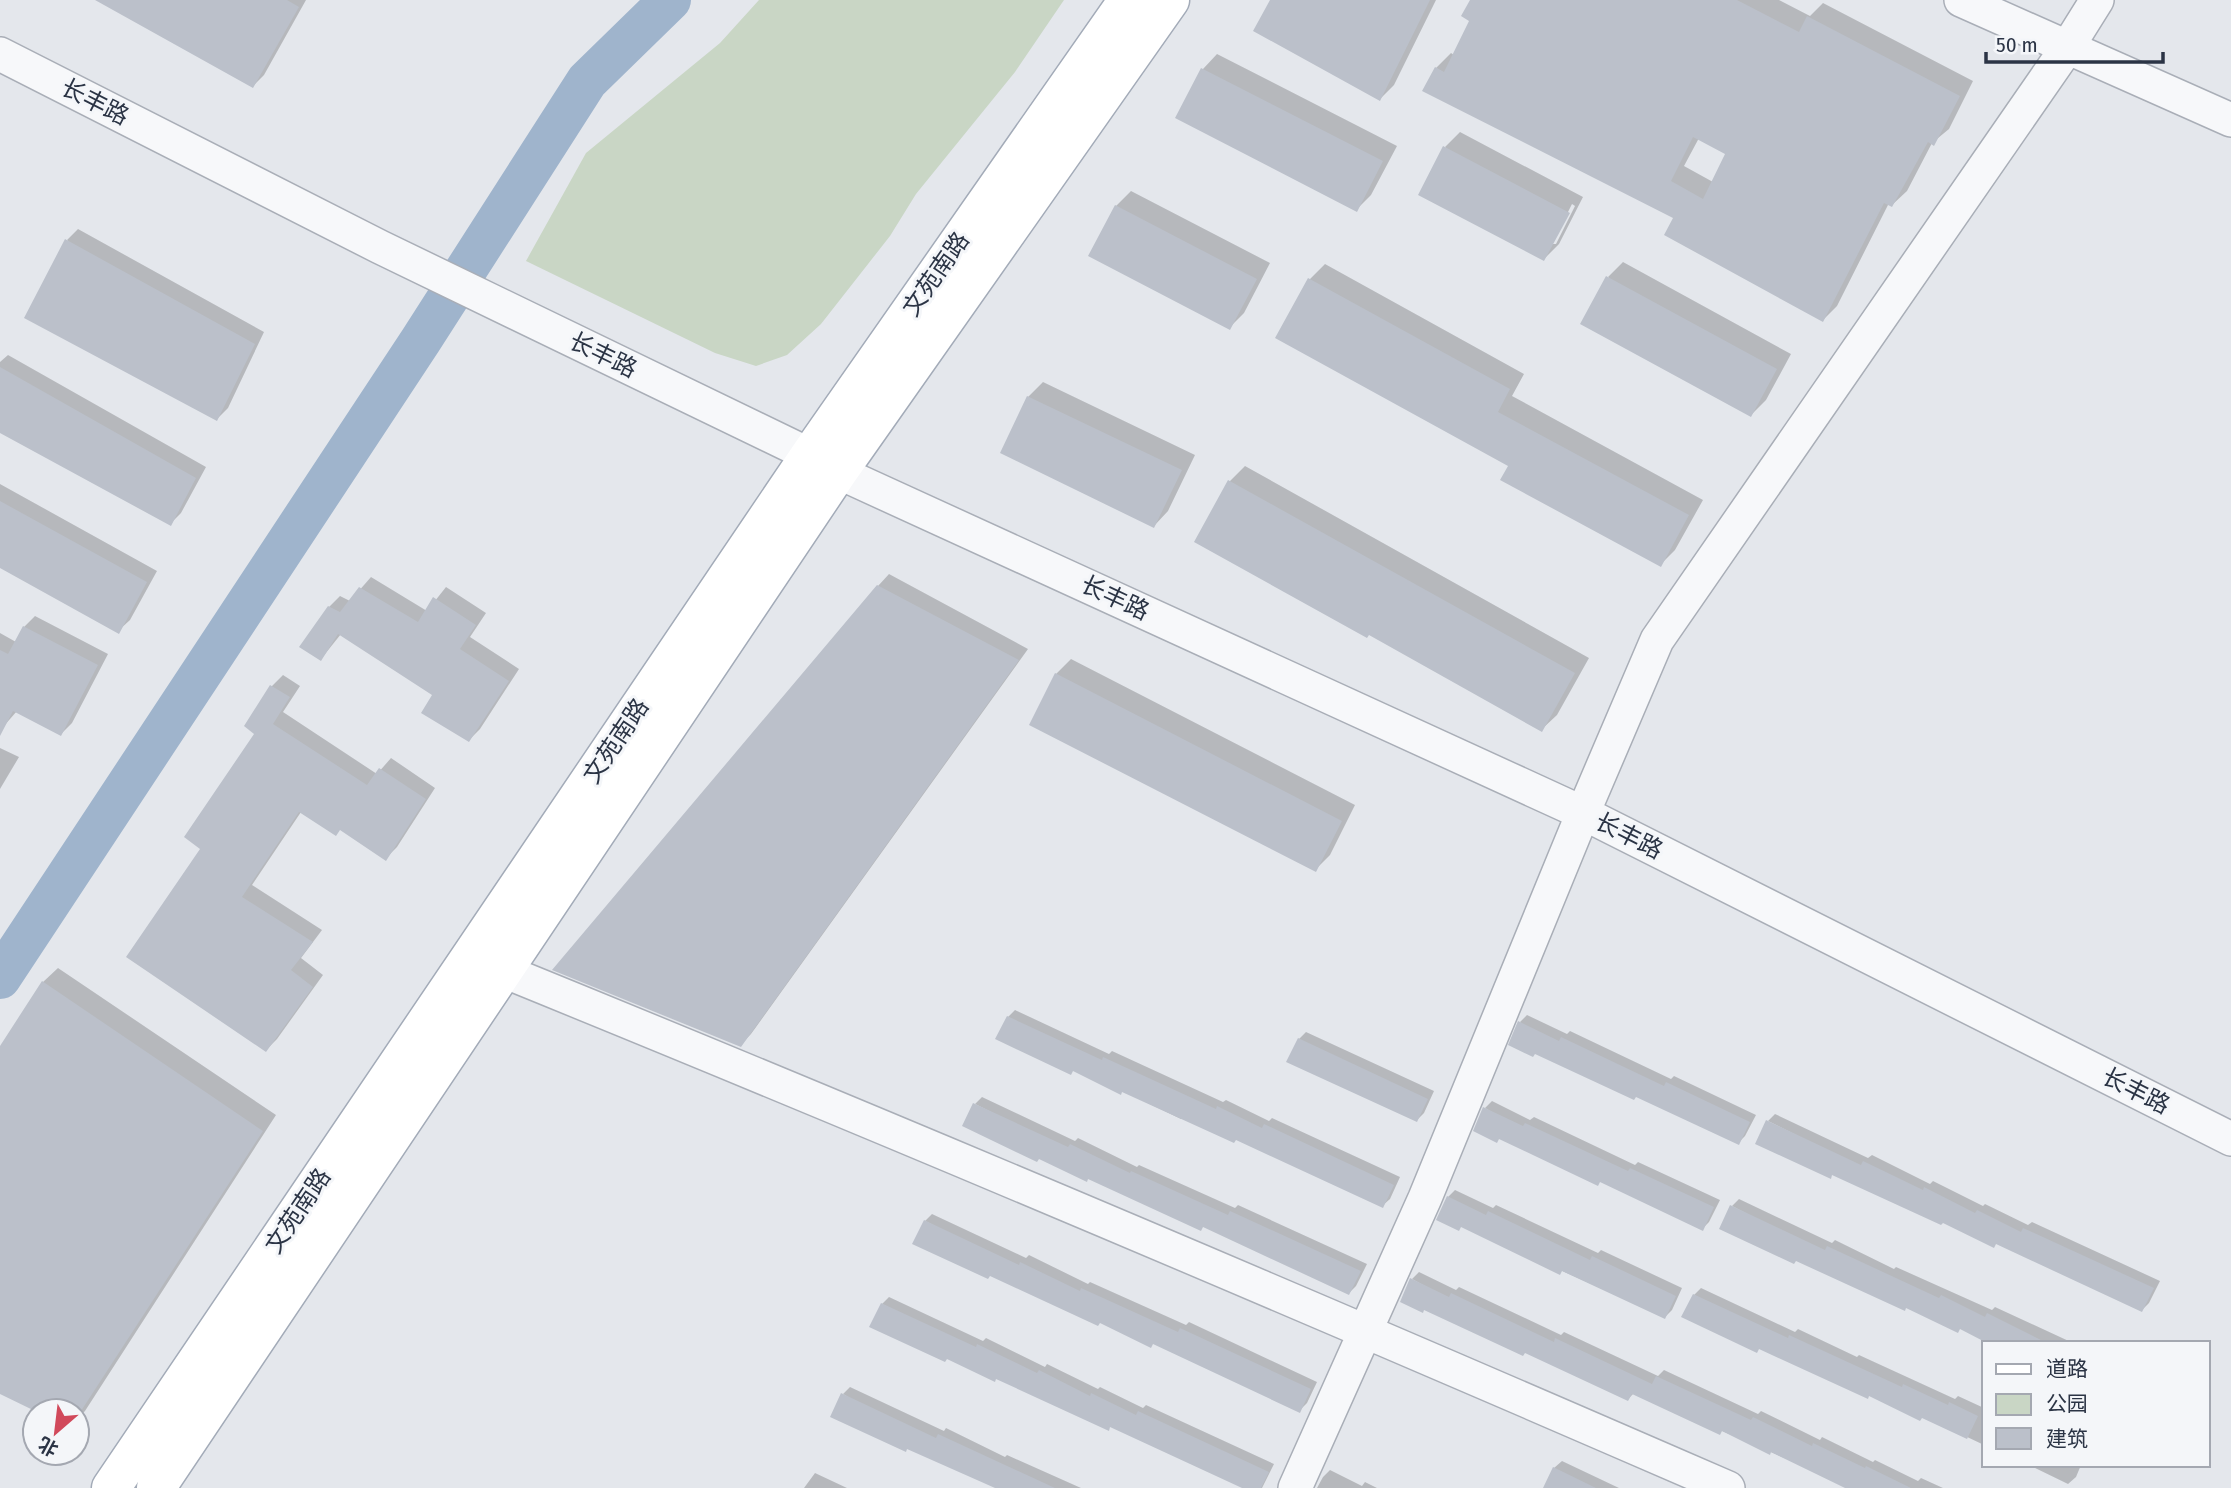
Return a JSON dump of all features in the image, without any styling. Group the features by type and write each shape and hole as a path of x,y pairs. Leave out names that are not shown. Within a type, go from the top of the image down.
{"main road":[{"name":"文苑南路","path":"156,1488 504,971 824,463 1128,0"},
{"name":"文苑南路","path":"111,1488 469,957 824,463 1170,0"}],"street":[{"path":"1961,0 2231,120"},
{"path":"1295,1488 1425,1198 1657,640 2067,48 2097,0"},
{"name":"长丰路","path":"0,54 380,247 824,463 1583,813 2231,1139"},
{"path":"469,957 742,1068 1367,1331 1728,1488"}],"green space":[{"path":"759,0 1064,0 1015,72 916,194 890,236 821,324 787,355 756,366 715,353 526,261 586,153 720,43"}],"building":[{"path":"95,0 287,0 299,7 253,88"},
{"path":"1270,0 1430,0 1380,101 1253,31"},
{"path":"1470,0 1737,0 1799,32 1807,16 1960,96 1934,146 1928,142 1892,207 1884,203 1823,322 1664,235 1673,218 1422,91 1435,67 1444,72 1469,21 1461,16","holes":["1693,137 1725,154 1703,199 1671,181"]},
{"path":"1201,68 1383,161 1357,212 1175,118"},
{"path":"1443,146 1570,213 1544,261 1418,195"},
{"path":"1115,205 1257,279 1230,330 1088,256"},
{"path":"65,239 255,344 217,421 24,318"},
{"path":"1606,276 1777,369 1751,417 1580,324"},
{"path":"1308,278 1510,389 1498,412 1689,515 1661,567 1500,480 1508,466 1275,338"},
{"path":"0,367 196,478 171,526 0,433"},
{"path":"1027,396 1182,470 1154,528 1000,453"},
{"path":"1228,480 1575,673 1542,732 1369,635 1367,638 1194,542"},
{"path":"0,501 147,582 119,634 0,568"},
{"path":"877,585 1019,660 741,1047 552,970"},
{"path":"359,587 418,622 433,597 476,625 460,649 509,681 469,742 421,713 432,695 338,634 321,661 299,647 328,606 340,612"},
{"path":"23,626 98,665 61,736 13,711 0,736 0,650 8,654"},
{"path":"1055,673 1342,821 1316,872 1029,725"},
{"path":"270,685 290,697 273,724 367,785 379,768 426,799 386,861 340,830 336,836 299,812 242,897 313,942 291,970 313,987 266,1052 126,957 200,849 184,837 254,734 244,726"},
{"path":"42,981 263,1131 90,1397 21,1397 21,1404 0,1394 0,1046"},
{"path":"1007,1016 1216,1109 1217,1106 1262,1128 1264,1124 1394,1185 1383,1208 1236,1140 1234,1143 1122,1092 1121,1095 1073,1071 1071,1075 995,1039"},
{"path":"1518,1021 1559,1041 1561,1037 1664,1086 1666,1082 1750,1122 1739,1145 1636,1097 1634,1100 1535,1054 1533,1057 1508,1045"},
{"path":"1298,1038 1428,1099 1417,1122 1286,1062"},
{"path":"973,1103 1228,1215 1230,1211 1361,1271 1349,1295 1203,1227 1201,1231 1088,1179 1087,1182 1039,1159 1037,1162 962,1126"},
{"path":"1483,1107 1523,1126 1525,1123 1628,1171 1630,1168 1714,1207 1703,1231 1600,1182 1598,1186 1499,1139 1497,1143 1473,1131"},
{"path":"1766,1120 1861,1165 1863,1161 2021,1232 2023,1228 2154,1288 2142,1312 1996,1244 1994,1248 1832,1175 1831,1179 1755,1144"},
{"path":"1447,1196 1486,1215 1488,1211 1590,1260 1592,1256 1676,1296 1665,1319 1562,1271 1560,1275 1461,1227 1459,1231 1436,1220"},
{"path":"1730,1205 1825,1250 1827,1246 1939,1298 1941,1295 1985,1317 1987,1313 2043,1341 1983,1341 1960,1329 1958,1333 1906,1308 1905,1311 1719,1229"},
{"path":"924,1220 1080,1291 1081,1288 1178,1332 1180,1328 1311,1389 1300,1413 1153,1344 1151,1348 1100,1323 1098,1326 990,1276 988,1279 912,1244"},
{"path":"1410,1278 1449,1297 1451,1293 1554,1342 1555,1338 1652,1384 1656,1376 1911,1488 1845,1488 1771,1452 1770,1455 1722,1431 1720,1435 1632,1394 1628,1401 1525,1353 1523,1356 1424,1310 1423,1313 1400,1302"},
{"path":"1693,1294 1902,1387 1903,1384 1978,1416 1967,1439 1922,1418 1920,1421 1869,1396 1868,1399 1759,1349 1757,1353 1681,1317"},
{"path":"881,1303 1037,1373 1039,1370 1090,1396 1091,1393 1136,1415 1138,1411 1269,1472 1261,1488 1242,1488 1110,1427 1109,1431 996,1379 995,1382 947,1359 945,1362 869,1327"},
{"path":"841,1393 936,1438 938,1434 1055,1488 995,1488 907,1449 906,1452 830,1417"},
{"path":"1553,1467 1596,1488 1543,1488"}],"waterway":[{"path":"0,978 421,340 587,81 670,0"}]}
